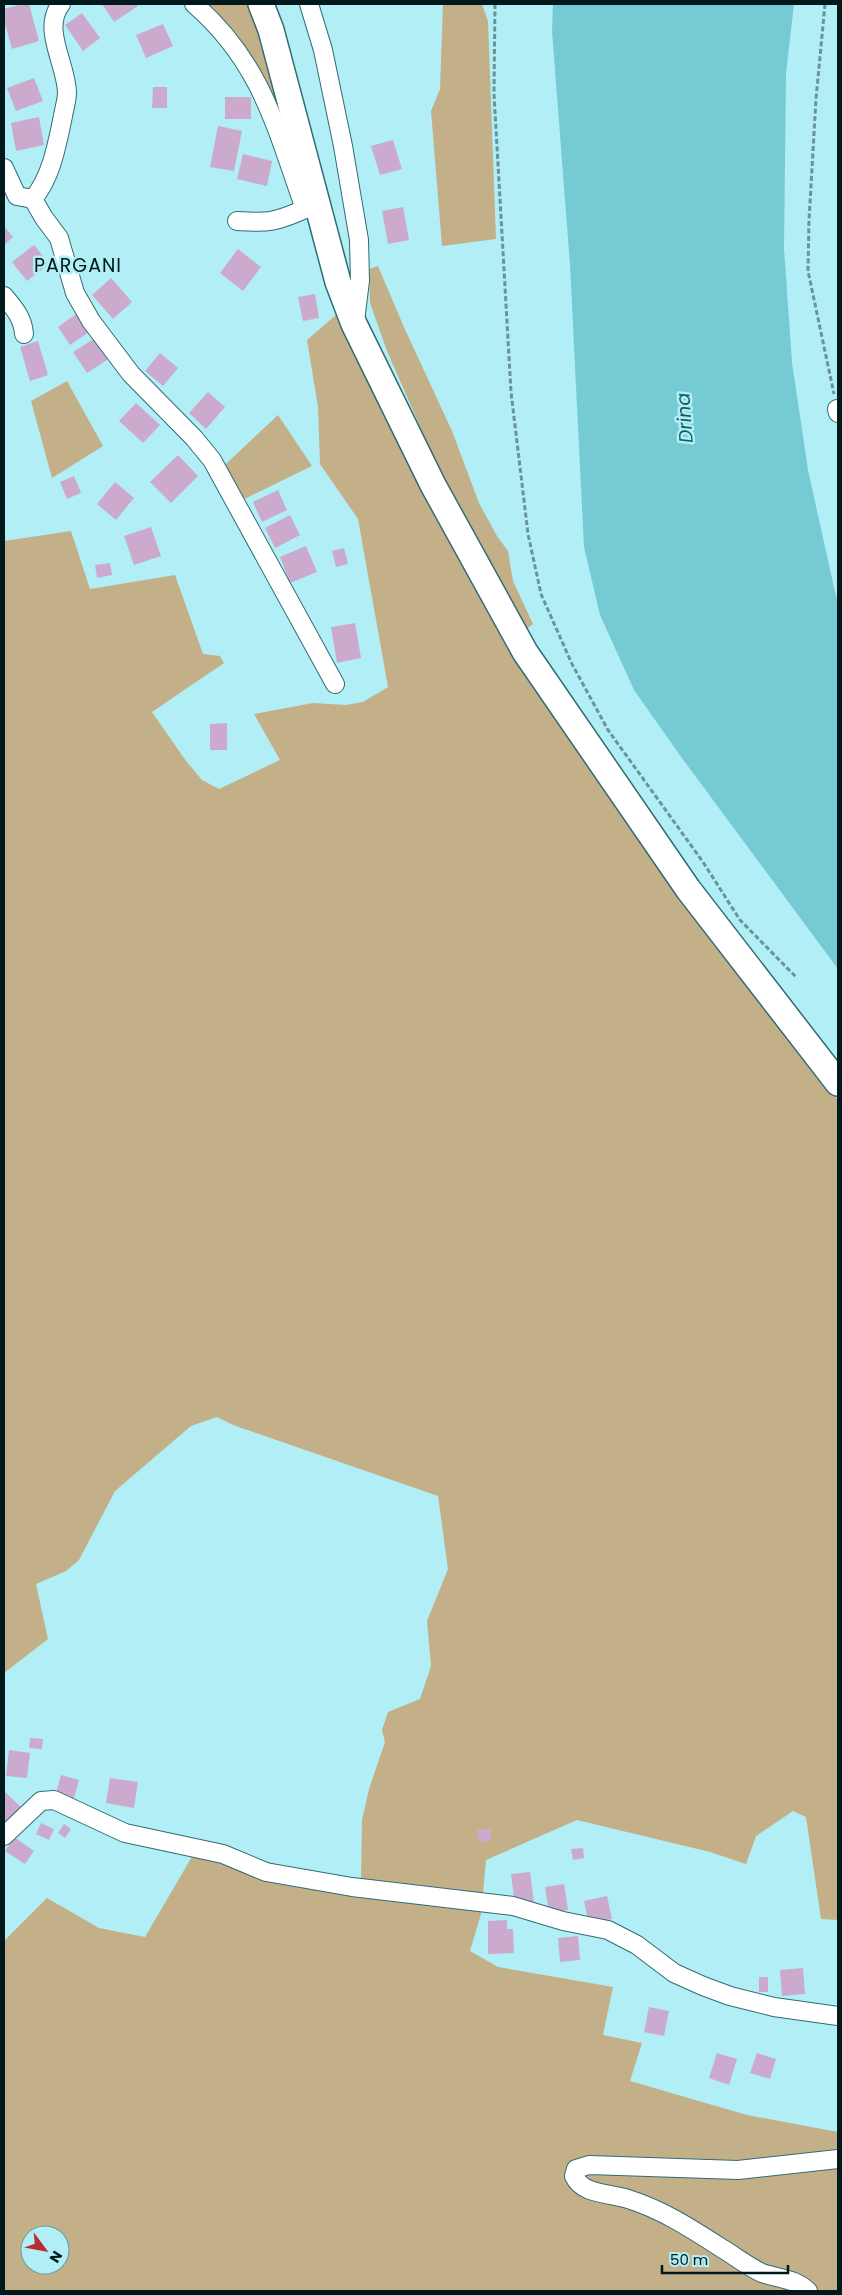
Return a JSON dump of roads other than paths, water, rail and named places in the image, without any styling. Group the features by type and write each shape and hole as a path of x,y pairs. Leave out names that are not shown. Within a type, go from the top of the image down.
{"street":[{"path":"194,4 216,23 254,75 312,207 354,324 433,485 525,652 688,889 838,1083"},
{"path":"261,4 271,30 312,207"},
{"path":"309,4 323,50 343,146 359,240 360,281 354,324"},
{"path":"34,199 41,190 55,152 67,93 53,30 58,6"},
{"path":"4,168 13,191 17,196 34,199"},
{"path":"34,199 44,218 59,238 75,293 91,321 132,374 194,438 212,460 335,684"},
{"path":"237,221 266,223 280,220 312,207"},
{"path":"4,296 15,308 23,324 24,334"},
{"path":"4,1836 41,1801 54,1800 125,1833 223,1854 266,1872 343,1886 513,1906 563,1921 608,1930 637,1945 674,1973 712,1989 774,2007 838,2016"},
{"path":"808,2291 800,2284 783,2277 763,2273 660,2210 626,2198 591,2190 576,2182 574,2176 576,2169 589,2165 738,2170 838,2159"}],"water":[{"name":"Drina","path":"553,4 794,4 786,73 784,248 792,363 808,470 838,601 838,969 634,690 600,615 584,547 570,265 552,31"}],"district":[{"name":"PARGANI","path":"78,265"}]}
